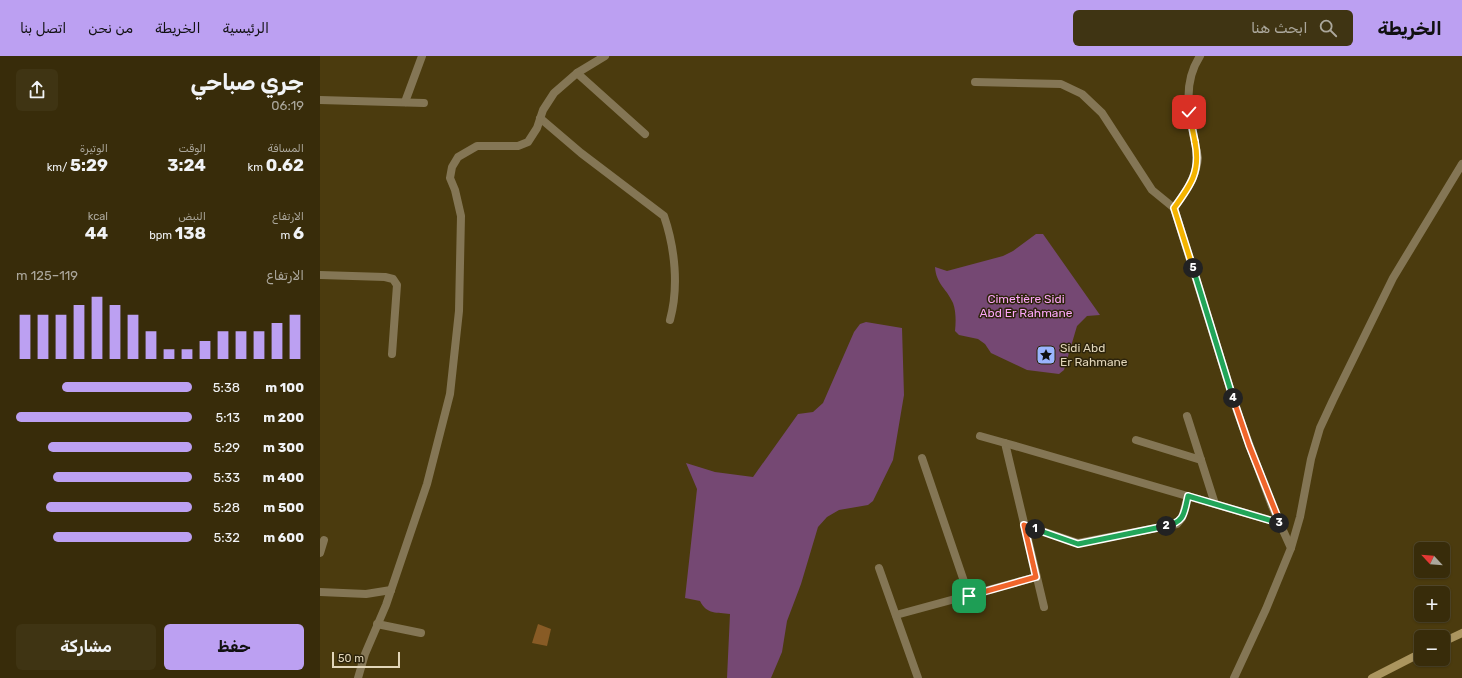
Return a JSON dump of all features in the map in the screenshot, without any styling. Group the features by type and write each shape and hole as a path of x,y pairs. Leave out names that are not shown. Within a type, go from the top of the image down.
{"street":[{"path":"404,102 422,56"},
{"path":"358,678 391,590 428,478 450,394 459,312 461,216 455,190 450,178 452,167 458,157 477,146 524,145 532,138 543,110 554,93 577,73 605,56"},
{"path":"1174,208 1186,191 1197,166 1198,158 1189,112 1188,89 1189,78 1200,56"},
{"path":"577,73 645,134"},
{"path":"974,82 1061,84 1082,94 1102,113 1118,135 1152,190 1174,208 1237,411 1291,548"},
{"path":"320,100 424,103"},
{"path":"540,118 581,153 664,216 670,233 674,269 675,293 670,320"},
{"path":"1234,678 1266,609 1291,548 1300,518 1311,460 1320,428 1393,278 1462,164"},
{"path":"320,275 385,277 393,279 397,285 392,354"},
{"path":"1187,416 1215,504"},
{"path":"980,436 1280,523"},
{"path":"1136,440 1201,460"},
{"path":"1005,443 1044,608"},
{"path":"922,458 969,596"},
{"path":"1024,525 1078,544 1177,524 1182,518 1188,496"},
{"path":"320,553 324,540"},
{"path":"879,568 918,678"},
{"path":"896,615 1036,577"},
{"path":"320,592 366,594 391,590"},
{"path":"377,624 421,633"},
{"path":"1450,639 1462,633"},
{"path":"1372,678 1414,657"}],"green space":[{"name":"Cimetière Sidi Abd Er Rahmane","path":"1036,234 1043,234 1100,315 1087,316 1077,326 1064,370 1059,374 1027,370 991,353 985,344 978,339 959,335 955,331 956,317 953,303 937,278 935,267 947,271 1003,256 1013,251"},
{"path":"866,322 902,328 904,395 893,460 873,501 868,505 839,510 827,517 818,527 801,584 787,621 782,652 771,678 727,678 730,614 709,611 700,601 685,598 697,489 686,463 715,472 753,477 798,414 813,412 823,403 854,332 860,324"}],"building":[{"path":"538,624 551,629 547,646 532,643"}],"place":[{"name":"Sidi Abd Er Rahmane","path":"1046,355"}],"route":[{"path":"969,596 1036,577 1024,525 1078,544 1177,524 1182,518 1188,496 1280,523 1272,506 1237,411 1174,208 1186,191 1197,166 1198,158 1189,112"}]}
